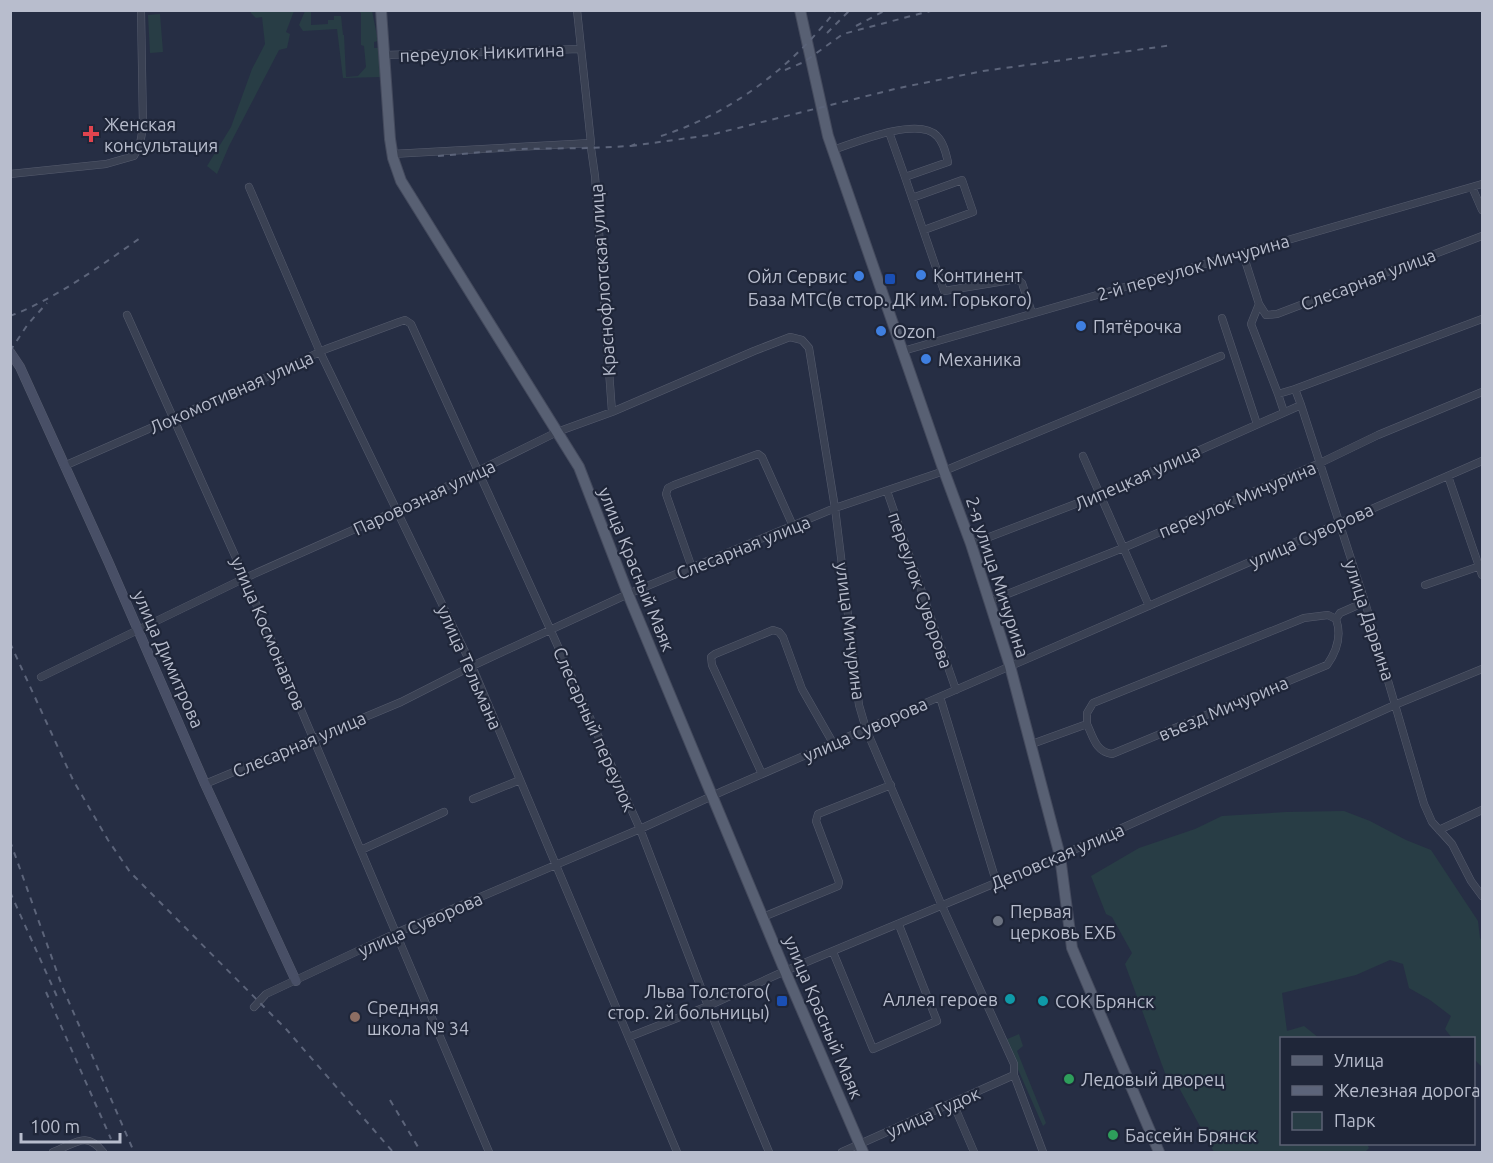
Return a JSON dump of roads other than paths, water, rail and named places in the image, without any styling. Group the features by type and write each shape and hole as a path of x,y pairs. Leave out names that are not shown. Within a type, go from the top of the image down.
{"main road":[{"name":"улица Красный Маяк","path":"381,10 392,154 401,181 579,468 628,594 784,971 861,1148"},
{"name":"2-я улица Мичурина","path":"800,10 822,114 833,150 971,544 1010,666 1060,856 1072,948 1159,1152"}],"street":[{"path":"10,174 106,164 134,156 140,144 143,127 141,10"},
{"name":"Краснофлотская улица","path":"577,10 595,176 612,412"},
{"name":"переулок Никитина","path":"384,55 580,49"},
{"path":"833,150 889,132 923,128 937,135 948,162 905,177"},
{"path":"889,132 944,291 1017,279 1022,283 1032,313"},
{"path":"392,154 591,145"},
{"path":"912,198 962,180 973,212 924,230"},
{"name":"2-й переулок Мичурина","path":"903,351 1482,184"},
{"name":"улица Тельмана","path":"249,187 320,352 472,666 677,1152"},
{"path":"1472,187 1482,210"},
{"name":"Слесарная улица","path":"1259,304 1266,315 1277,314 1482,236"},
{"path":"1243,254 1259,304 1251,324 1284,412"},
{"name":"улица Космонавтов","path":"127,315 245,578 489,1152"},
{"path":"1222,318 1257,424"},
{"path":"1278,394 1482,319"},
{"name":"Слесарный переулок","path":"399,322 405,320 411,324 551,631 639,830 708,1006 769,1152"},
{"name":"Локомотивная улица","path":"64,466 320,352 399,322"},
{"name":"Паровозная улица","path":"41,677 245,578 397,511 558,432 612,412 790,337 802,340 809,348"},
{"name":"улица Мичурина","path":"809,348 835,508 859,705 942,906 1014,1064 1014,1075"},
{"name":"улица Димитрова","path":"10,352 20,367 205,784 296,981"},
{"name":"Слесарная улица","path":"205,784 401,702 472,666 628,594 835,508 944,471 1221,356"},
{"name":"улица Дарвина","path":"1295,389 1365,602 1424,804 1432,822 1452,844 1471,881 1482,896"},
{"name":"переулок Мичурина","path":"990,601 1122,549 1320,463 1378,435 1482,392"},
{"name":"Липецкая улица","path":"971,544 1099,495 1301,405"},
{"path":"692,568 666,494 668,488 674,485 758,454 762,457 792,526"},
{"path":"1083,456 1149,606"},
{"name":"улица Суворова","path":"254,1007 266,994 396,933 639,830 762,774 1482,461"},
{"path":"1448,476 1482,576"},
{"name":"переулок Суворова","path":"887,491 956,690"},
{"path":"1425,585 1480,566"},
{"path":"1032,744 1087,724 1087,713 1093,703 1304,618 1328,615 1336,619 1340,614 1365,602"},
{"name":"въезд Мичурина","path":"1087,724 1099,750 1112,754 1327,664 1335,654 1338,643 1339,628 1336,619"},
{"path":"762,774 712,664 711,657 715,654 773,630 779,632 783,637 802,688 833,743"},
{"name":"Деповская улица","path":"629,1037 708,1006 784,971 1060,856 1396,704 1482,669"},
{"name":"переулок Суворова","path":"940,697 996,881"},
{"path":"473,799 520,780"},
{"path":"763,916 838,886 839,882 816,817 818,814 891,784"},
{"path":"1439,830 1482,810"},
{"path":"361,850 444,812"},
{"path":"832,952 873,1049 937,1022 899,925"},
{"path":"1014,1075 1043,1152"},
{"name":"улица Гудок","path":"842,1152 861,1148 1014,1075"},
{"path":"952,1103 974,1152"},
{"path":"53,1152 85,1139 95,1142 103,1152"}],"railway":[{"path":"661,136 711,115 758,86 799,51 836,10"},
{"path":"827,33 850,10"},
{"path":"856,26 886,10"},
{"path":"785,70 804,62 843,34 934,10"},
{"path":"631,146 710,135 899,88 983,71 1173,45"},
{"path":"438,156 518,149 631,146 638,143"},
{"path":"10,316 62,291 143,236"},
{"path":"10,351 28,324 47,303"},
{"path":"10,643 73,780 108,840 130,872 286,1029 393,1152"},
{"path":"10,841 62,986 134,1152"},
{"path":"10,892 59,1001"},
{"path":"46,992 111,1139"},
{"path":"390,1100 421,1152"}],"place":[{"name":"Женская консультация","path":"91,134"},
{"name":"Континент","path":"921,275"},
{"name":"Ойл Сервис","path":"859,276"},
{"name":"База МТС(в стор. ДК им. Горького)","path":"890,279"},
{"name":"Пятёрочка","path":"1081,326"},
{"name":"Ozon","path":"881,331"},
{"name":"Механика","path":"926,359"},
{"name":"Первая церковь ЕХБ","path":"998,921"},
{"name":"Аллея героев","path":"1010,999"},
{"name":"Льва Толстого( стор. 2й больницы)","path":"782,1001"},
{"name":"СОК Брянск","path":"1043,1001"},
{"name":"Средняя школа № 34","path":"355,1017"},
{"name":"Ледовый дворец","path":"1069,1079"},
{"name":"Бассейн Брянск","path":"1113,1135"}]}
